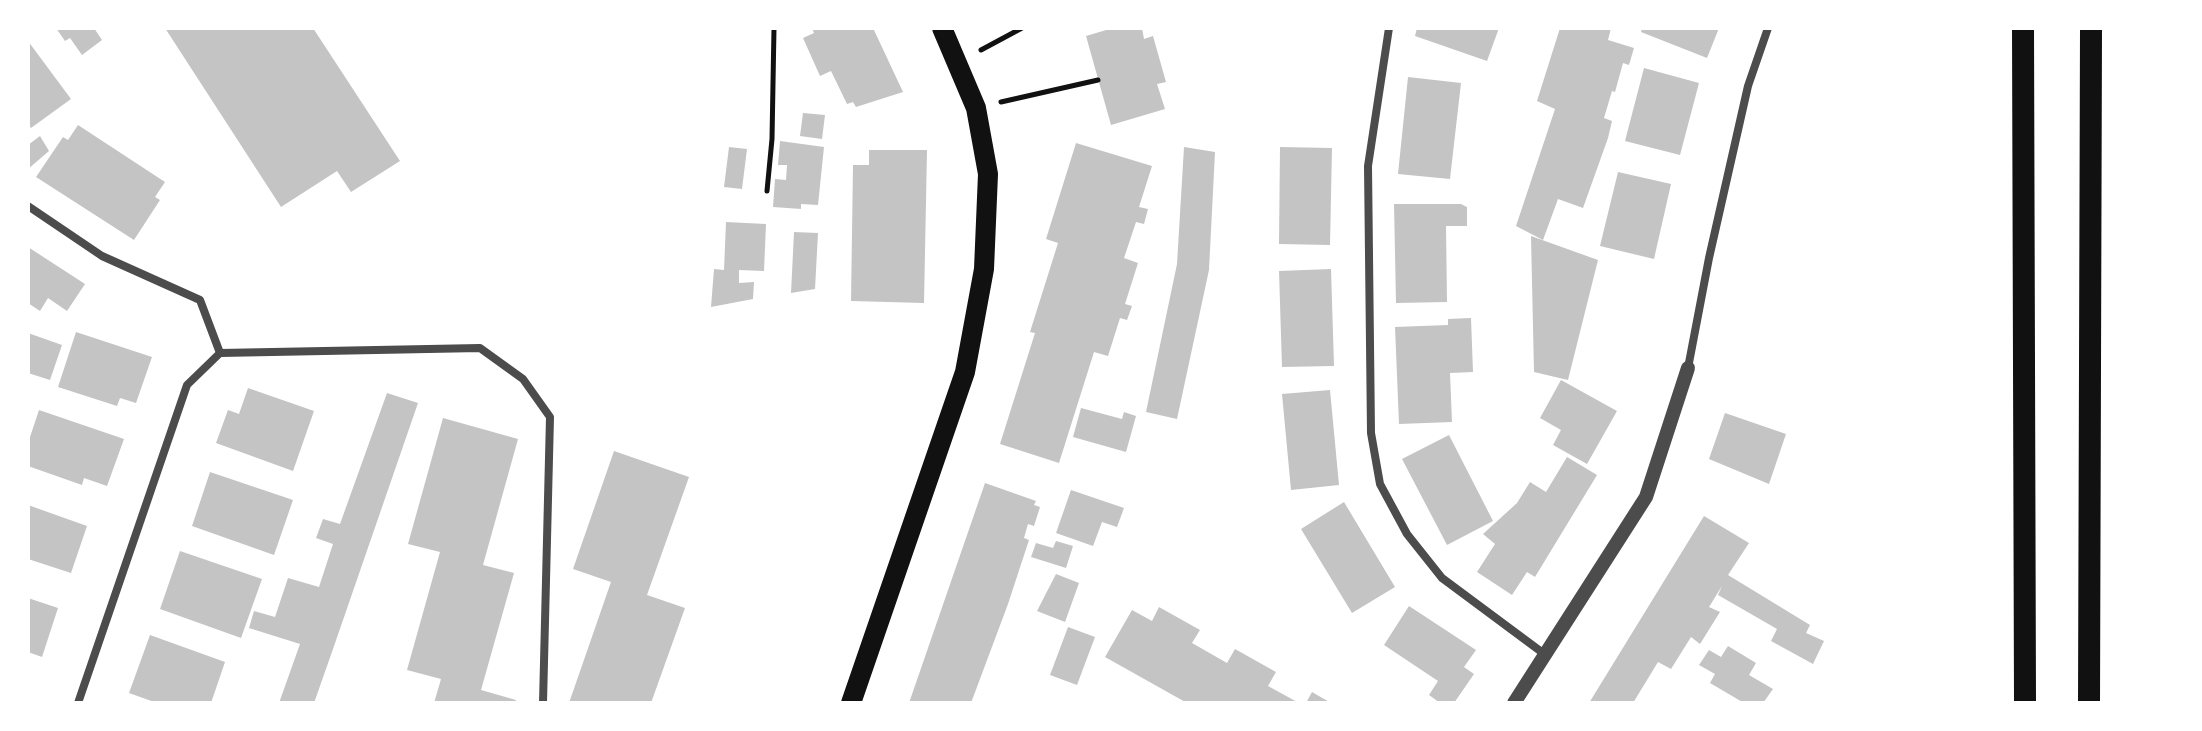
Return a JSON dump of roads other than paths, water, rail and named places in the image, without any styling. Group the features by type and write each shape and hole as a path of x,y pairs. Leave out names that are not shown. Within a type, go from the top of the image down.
{"highway":[{"path":"2023,28 2025,703"},
{"path":"2089,703 2091,28"}],"main road":[{"path":"851,703 965,372 984,269 988,174 976,108 942,28"}],"street":[{"path":"1389,28 1368,166 1371,433 1380,484 1407,534 1442,578 1547,656"},
{"path":"1514,703 1547,656 1646,497 1688,368 1748,86 1768,28"},
{"path":"28,206 102,256 200,300 220,353"},
{"path":"78,703 187,385 220,353 480,348 523,379 550,417 543,703"}]}
